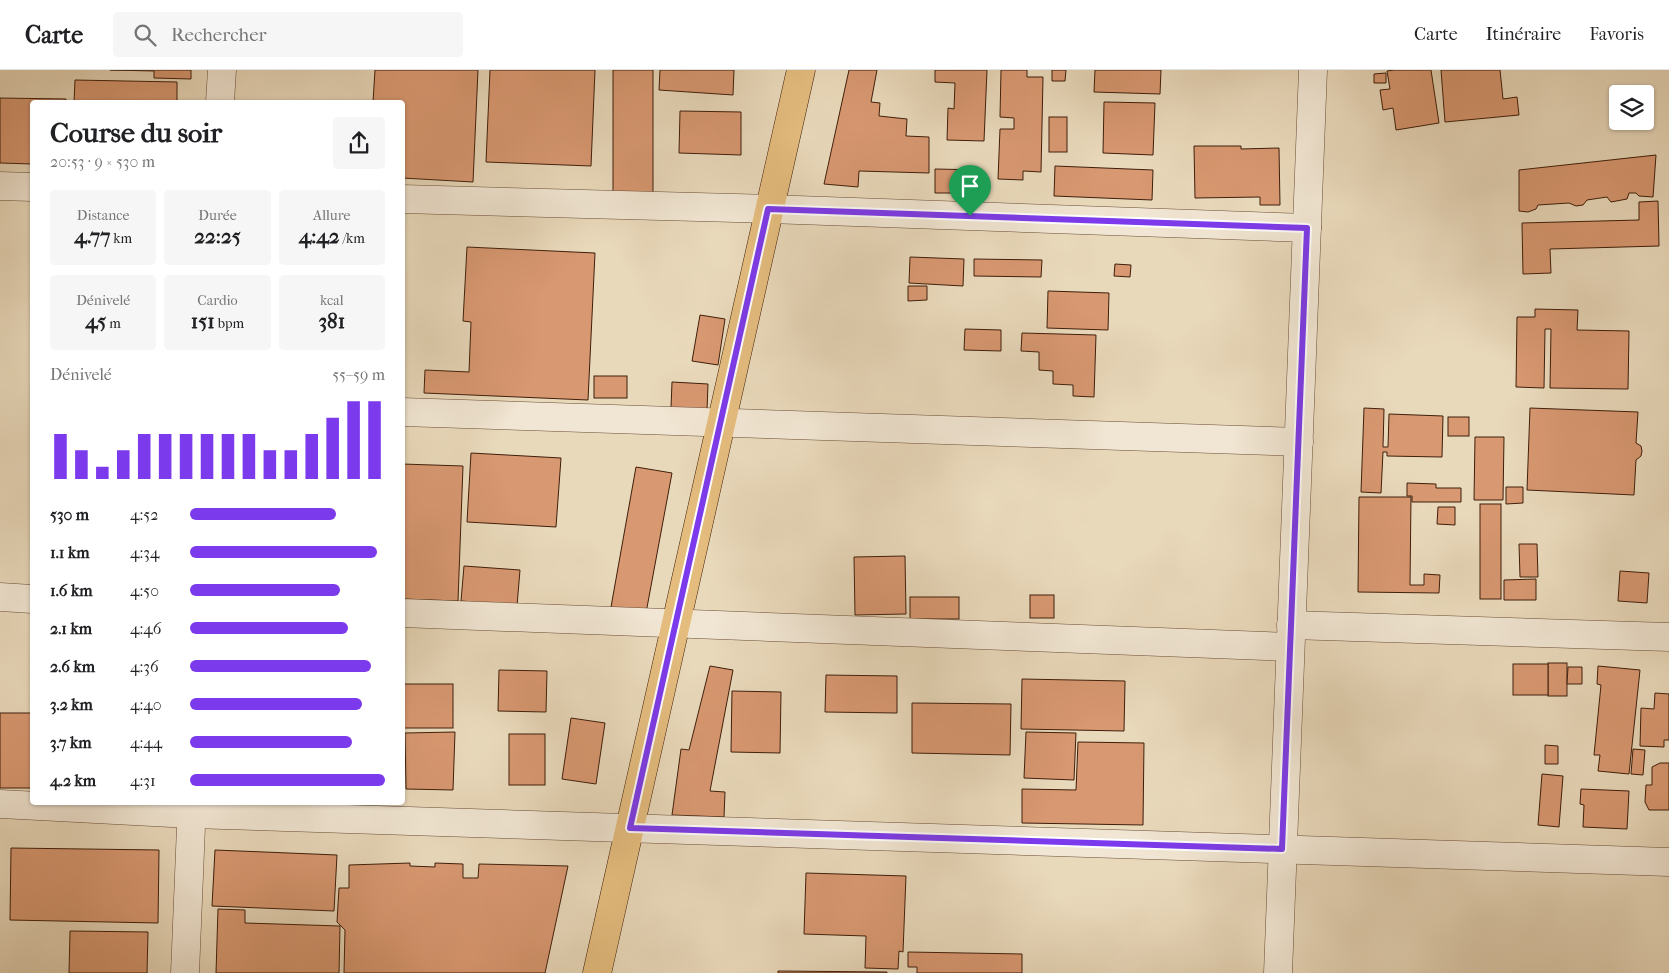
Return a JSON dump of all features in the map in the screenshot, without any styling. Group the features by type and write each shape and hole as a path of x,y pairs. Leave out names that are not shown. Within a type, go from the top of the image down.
{"main road":[{"path":"597,973 768,209 801,70"}],"street":[{"path":"220,100 222,70"},
{"path":"1278,973 1313,70"},
{"path":"0,186 30,187"},
{"path":"405,199 768,209 1307,228"},
{"path":"405,412 1298,442"},
{"path":"0,597 30,598"},
{"path":"405,613 676,624 1291,636 1669,637"},
{"path":"0,804 30,805"},
{"path":"48,805 192,808 630,828 1669,862"},
{"path":"185,973 192,808"}],"building":[{"path":"110,70 191,70 191,79 154,78 154,71"},
{"path":"375,70 478,70 473,182 405,178 405,100 373,100"},
{"path":"490,70 595,70 591,166 486,162"},
{"path":"613,70 653,70 653,193 613,193"},
{"path":"660,70 734,70 733,95 659,90"},
{"path":"849,70 877,70 871,102 880,103 879,116 907,119 906,136 929,137 929,173 859,171 858,187 824,184"},
{"path":"935,70 987,70 984,141 947,140 948,108 954,109 955,83 935,82"},
{"path":"1001,70 1027,70 1027,77 1043,77 1041,172 1023,171 1023,180 998,179 1000,129 1014,129 1014,118 1000,117"},
{"path":"1052,70 1066,70 1065,81 1052,81"},
{"path":"1095,70 1161,70 1160,94 1094,92"},
{"path":"1431,70 1439,123 1396,130 1393,108 1383,110 1380,90 1390,89 1387,71"},
{"path":"1441,70 1500,70 1503,99 1517,97 1519,115 1445,122"},
{"path":"1386,73 1386,83 1374,83 1374,74"},
{"path":"75,80 177,82 177,100 74,100"},
{"path":"0,98 66,99 30,100 30,164 0,163"},
{"path":"1104,102 1155,103 1153,155 1103,153"},
{"path":"680,111 741,112 741,155 679,153"},
{"path":"1049,117 1067,117 1067,152 1049,152"},
{"path":"1194,146 1241,146 1241,149 1279,148 1280,205 1260,205 1260,197 1195,198"},
{"path":"1656,155 1653,197 1629,193 1627,199 1611,202 1607,197 1587,200 1583,205 1576,206 1569,203 1538,205 1536,209 1528,212 1519,211 1519,170"},
{"path":"1055,166 1153,170 1152,200 1054,196"},
{"path":"935,169 981,170 980,193 935,193"},
{"path":"1658,201 1659,246 1550,249 1551,273 1523,274 1522,223 1639,220 1639,202"},
{"path":"467,247 595,253 588,400 424,393 425,370 469,372 471,322 463,321"},
{"path":"910,257 964,259 963,286 909,283"},
{"path":"974,259 1042,260 1041,277 974,276"},
{"path":"1115,264 1131,265 1130,277 1114,276"},
{"path":"908,286 927,286 927,300 908,301"},
{"path":"1048,291 1109,293 1108,330 1047,328"},
{"path":"1535,309 1578,310 1577,330 1629,331 1628,389 1550,388 1551,329 1545,329 1544,388 1516,387 1517,317 1535,317"},
{"path":"700,315 725,319 718,365 692,361"},
{"path":"965,329 1001,330 1001,351 964,350"},
{"path":"1022,333 1096,335 1094,397 1073,396 1073,385 1053,384 1053,371 1039,370 1039,352 1021,351"},
{"path":"594,376 627,376 627,398 594,398"},
{"path":"672,382 708,384 707,410 671,408"},
{"path":"1364,408 1384,409 1383,447 1388,447 1389,414 1443,416 1442,457 1387,456 1387,452 1383,452 1381,493 1361,492"},
{"path":"1530,408 1638,412 1636,443 1641,446 1642,451 1641,456 1636,460 1634,495 1527,490"},
{"path":"1448,417 1469,417 1469,436 1448,436"},
{"path":"1475,437 1504,437 1503,500 1474,500"},
{"path":"471,453 561,458 556,527 467,522"},
{"path":"405,464 463,466 458,601 405,599"},
{"path":"636,467 672,473 646,613 611,607"},
{"path":"1407,483 1436,484 1436,488 1461,488 1461,502 1412,502 1412,496 1407,496"},
{"path":"1506,487 1523,487 1523,503 1506,504"},
{"path":"1359,497 1411,497 1410,585 1424,585 1424,574 1440,575 1439,593 1358,592"},
{"path":"1480,504 1501,504 1501,599 1480,599"},
{"path":"1438,507 1455,507 1455,525 1437,524"},
{"path":"1519,544 1537,544 1538,577 1520,577"},
{"path":"905,556 906,614 855,615 854,557"},
{"path":"464,566 520,570 517,606 461,601"},
{"path":"1620,571 1649,573 1647,603 1618,601"},
{"path":"1536,579 1536,600 1504,600 1504,580"},
{"path":"1030,595 1054,595 1054,618 1030,618"},
{"path":"910,597 959,597 959,619 910,619"},
{"path":"1548,663 1567,663 1567,696 1548,696"},
{"path":"1513,664 1548,664 1548,695 1513,695"},
{"path":"710,666 733,670 710,791 725,792 724,817 672,815 681,749 689,750"},
{"path":"1598,666 1640,670 1629,774 1598,771 1600,755 1594,755 1601,685 1597,684"},
{"path":"1568,667 1582,667 1582,684 1567,684"},
{"path":"499,670 547,671 546,712 498,711"},
{"path":"826,675 897,676 897,713 825,712"},
{"path":"1022,679 1125,681 1124,731 1021,729"},
{"path":"405,684 453,684 453,728 405,728"},
{"path":"732,691 781,692 780,753 731,752"},
{"path":"1655,693 1669,694 1669,740 1664,740 1664,747 1640,746 1641,708 1654,709"},
{"path":"912,703 1011,704 1010,755 912,753"},
{"path":"0,713 30,713 30,788 0,788"},
{"path":"571,718 605,723 596,784 562,779"},
{"path":"455,732 453,790 406,789 405,733"},
{"path":"1026,732 1076,733 1074,780 1024,778"},
{"path":"509,734 545,734 545,785 509,785"},
{"path":"1078,742 1144,743 1143,825 1022,823 1022,789 1076,790"},
{"path":"1545,745 1558,746 1558,764 1545,764"},
{"path":"1633,749 1645,750 1643,775 1631,774"},
{"path":"1660,763 1669,763 1669,810 1649,810 1645,802 1646,785 1652,785 1652,767"},
{"path":"1542,774 1563,776 1559,827 1538,825"},
{"path":"1581,789 1629,791 1627,829 1583,827 1584,805 1580,804"},
{"path":"11,848 159,850 158,923 10,920"},
{"path":"215,850 337,855 334,911 212,906"},
{"path":"410,863 410,866 435,867 435,863 463,864 463,878 478,878 479,864 568,866 545,973 344,973 345,930 337,922 339,888 349,888 349,865"},
{"path":"806,873 906,876 903,952 899,951 898,969 865,968 866,936 804,934"},
{"path":"218,909 245,910 245,923 340,926 339,973 216,973"},
{"path":"70,931 148,932 147,973 69,973"},
{"path":"908,952 1022,954 1022,973 917,973 917,967 908,967"},
{"path":"778,971 887,972 887,973 778,973"}],"route":[{"path":"768,209 970,216 1307,228 1282,849 630,828 768,209"}]}
